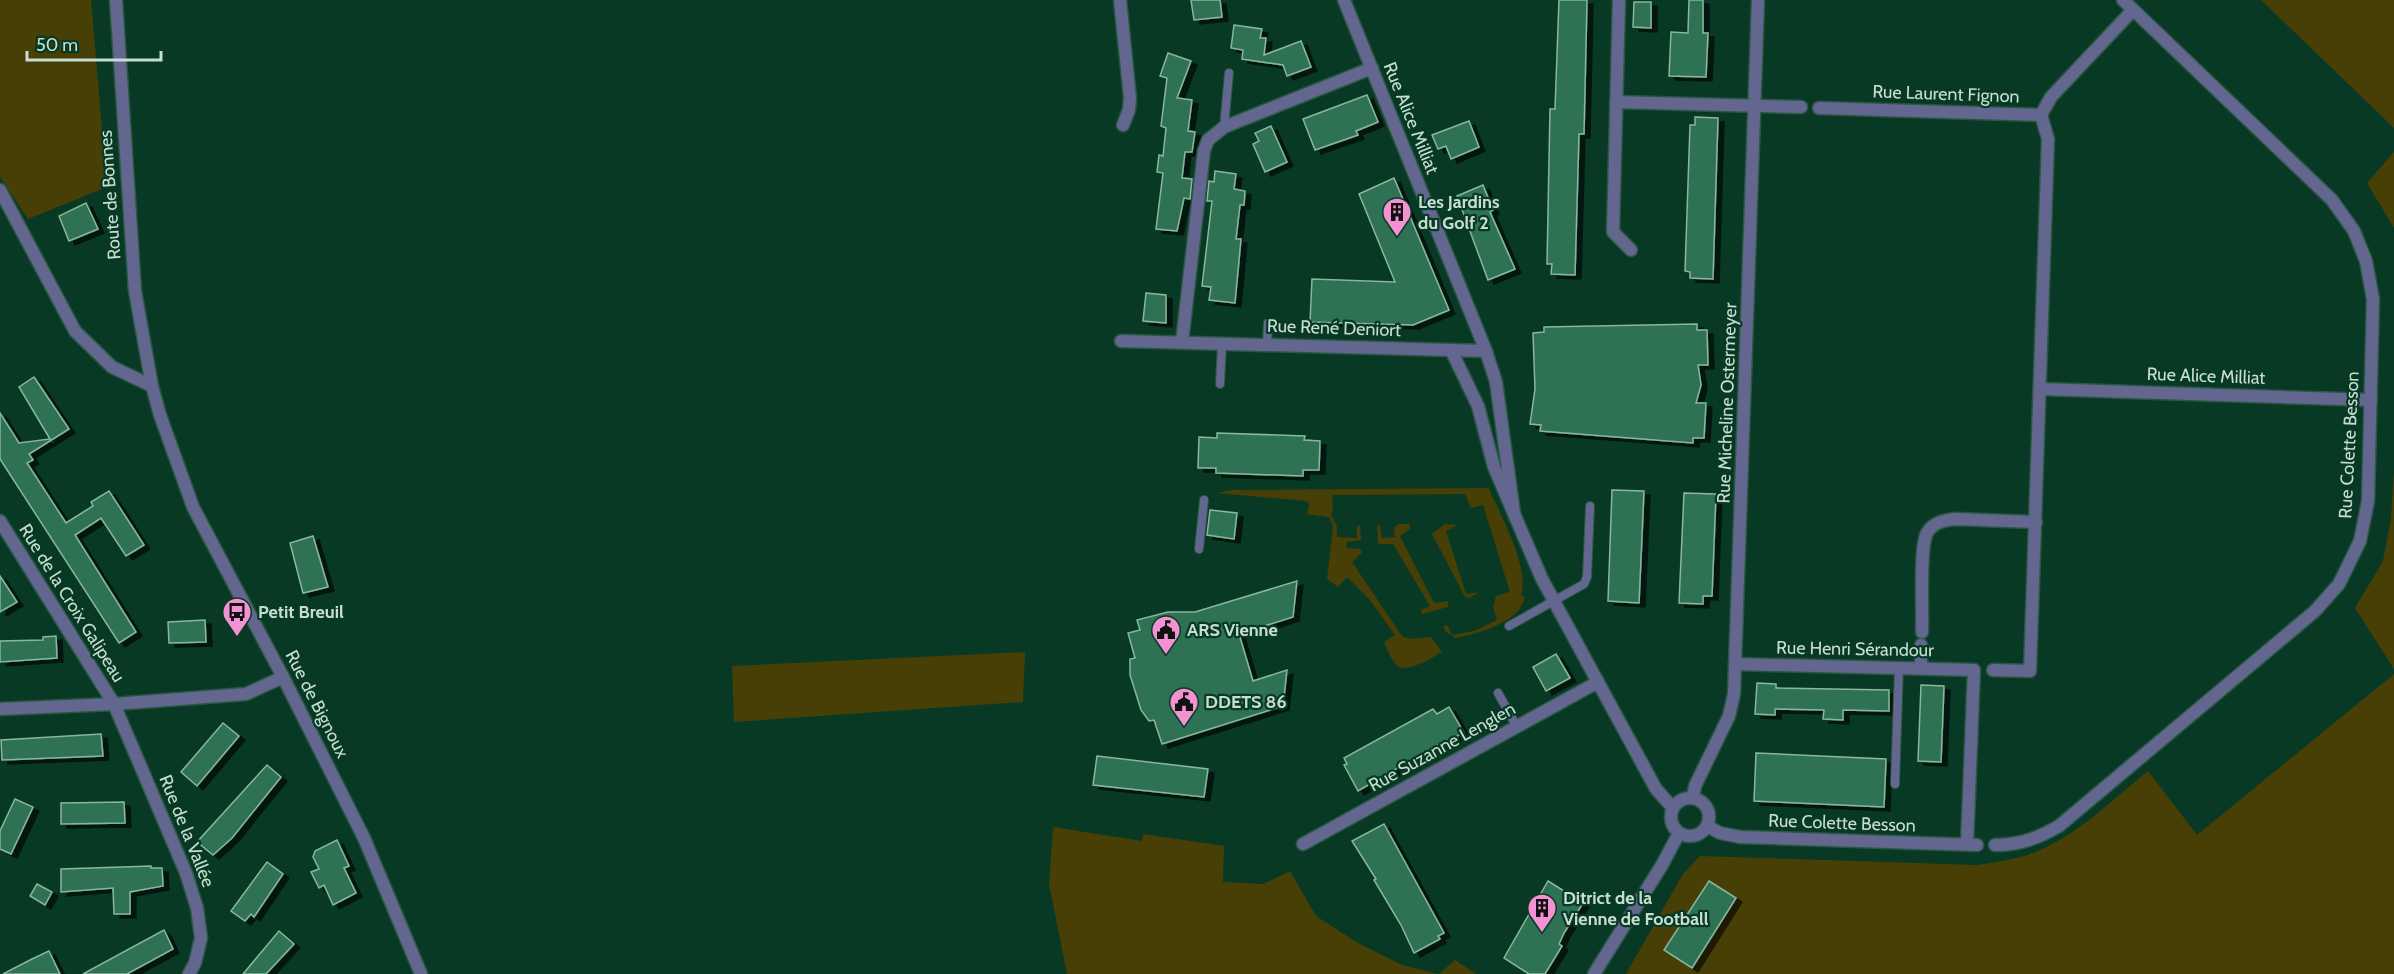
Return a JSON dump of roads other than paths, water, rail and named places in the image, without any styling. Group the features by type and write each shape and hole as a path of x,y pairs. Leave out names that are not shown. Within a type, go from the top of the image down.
{"street":[{"name":"Route de Bonnes","path":"116,0 135,291 152,386"},
{"path":"1120,0 1130,98 1129,110 1123,125"},
{"name":"Rue Alice Milliat","path":"1344,0 1486,351"},
{"path":"1619,0 1612,232 1631,250"},
{"name":"Rue Micheline Ostermeyer","path":"1693,798 1695,786 1732,705 1758,0"},
{"name":"Rue Colette Besson","path":"1995,845 2013,845 2036,839 2059,826 2315,611 2339,584 2360,542 2368,501 2373,299 2366,261 2354,231 2332,200 2123,0"},
{"name":"Rue Laurent Fignon","path":"1819,108 2041,115 2051,97 2133,10"},
{"path":"1182,342 1204,151 1208,140 1220,129 1372,68"},
{"path":"1616,102 1801,107"},
{"path":"1993,670 2030,671 2048,139 2041,115"},
{"path":"0,190 75,331 112,367 152,386"},
{"name":"Rue René Deniort","path":"1121,341 1486,351"},
{"path":"1451,350 1478,406 1494,467 1554,602 1656,789 1673,808"},
{"path":"1486,351 1496,382 1514,513"},
{"name":"Rue de Bignoux","path":"152,386 193,507 283,677 364,838 421,974"},
{"name":"Rue Alice Milliat","path":"2041,389 2371,400"},
{"path":"1922,632 1925,542 1932,526 1943,520 1956,519 2036,522"},
{"name":"Rue de la Croix Galipeau","path":"0,521 114,704"},
{"path":"1921,645 1921,668"},
{"name":"Rue Henri Sérandour","path":"1735,664 1974,670 1972,844"},
{"path":"0,709 114,704 246,694 283,677"},
{"name":"Rue Suzanne Lenglen","path":"1303,844 1598,682"},
{"name":"Rue de la Vallée","path":"114,704 186,873 197,908 201,938 195,963 189,974"},
{"path":"1693,798 1707,808 1707,826 1703,831 1691,836 1679,833 1671,819 1673,808 1681,800 1693,798"},
{"name":"Rue Colette Besson","path":"1707,826 1720,833 1740,837 1972,844"},
{"path":"1594,974 1662,865 1679,833"}],"lane":[{"path":"1220,129 1229,73"},
{"path":"1267,345 1268,323"},
{"path":"1220,384 1222,343"},
{"path":"1199,549 1204,500"},
{"path":"1509,626 1580,588 1587,577 1590,506"},
{"path":"1895,784 1899,668"},
{"path":"1498,693 1516,726"}],"place":[{"name":"Les Jardins du Golf 2","path":"1397,238"},
{"name":"Petit Breuil","path":"237,638"},
{"name":"ARS Vienne","path":"1166,656"},
{"name":"DDETS 86","path":"1184,728"},
{"name":"Ditrict de la Vienne de Football","path":"1542,934"}]}
